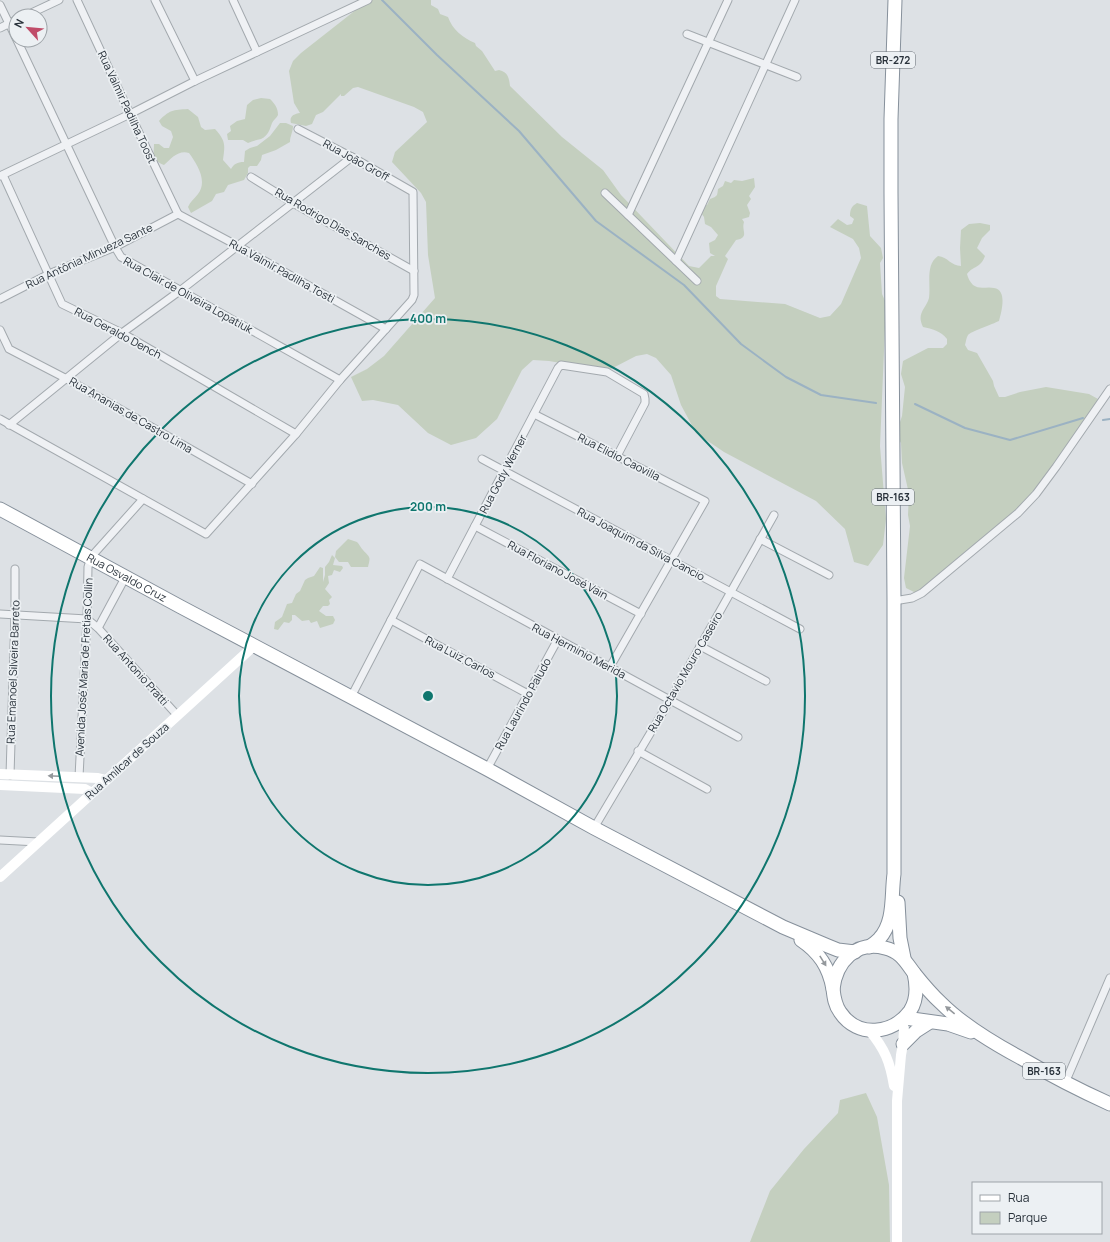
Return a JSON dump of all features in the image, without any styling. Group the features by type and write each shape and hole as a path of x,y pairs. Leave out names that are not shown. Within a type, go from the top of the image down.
{"highway":[{"name":"BR-272","path":"891,119 895,0"},
{"name":"BR-163","path":"869,1030 861,1028 846,1019 836,1006 833,989 834,978 839,967 846,958 855,952 869,947 879,939 887,925 890,915 894,874 891,119"},
{"name":"Rua Osvaldo Cruz","path":"0,509 487,769 594,828 783,927"},
{"name":"BR-163","path":"894,874 897,887 899,923 904,958"},
{"path":"783,927 838,950 855,952"},
{"path":"783,927 819,955 829,972 833,989"},
{"name":"BR-163","path":"869,947 884,948 898,953 904,958 914,973 940,1002 980,1035 1065,1083 1110,1104"},
{"name":"BR-163","path":"903,1019 912,1008 916,997 914,973"},
{"name":"BR-163","path":"903,1019 948,1024 980,1035"},
{"path":"869,1030 888,1028 903,1019"},
{"path":"903,1044 916,1031 930,1022"}],"street":[{"path":"42,8 59,0"},
{"name":"Rua Valmir Padilha Toost","path":"77,0 178,214"},
{"path":"155,0 196,81"},
{"path":"233,0 257,52"},
{"path":"2,175 368,0"},
{"path":"628,215 728,0"},
{"path":"676,261 795,0"},
{"name":"Rua Clair de Oliveira Lopatiuk","path":"0,5 8,22"},
{"path":"687,34 797,77"},
{"name":"Rua Clair de Oliveira Lopatiuk","path":"20,48 114,246 121,257 340,380"},
{"name":"Rua João Groff","path":"298,129 352,157 413,192 414,271"},
{"path":"9,424 122,333 181,290 352,157"},
{"name":"Rua Geraldo Dench","path":"2,175 62,304 122,333 296,434"},
{"name":"Rua Rodrigo Dias Sanches","path":"251,177 293,203 414,271"},
{"path":"605,193 697,281"},
{"name":"Rua Valmir Padilha Tosti","path":"178,214 386,329"},
{"name":"Rua Antônia Minueza Sante","path":"0,299 49,274 114,246 178,214"},
{"path":"0,419 206,534 252,484 296,434 340,380 412,300 414,296 414,271"},
{"name":"Rua Ananias de Castro Lima","path":"0,330 9,349 65,378 252,484"},
{"name":"Rua Gody Werner","path":"447,579 558,368 561,365 607,372 644,394 645,403 617,456"},
{"path":"894,601 912,598 922,594 1018,513 1036,494 1110,389"},
{"name":"Rua Elidio Caovilla","path":"534,414 705,501 671,560"},
{"name":"Rua Joaquim da Silva Cancio","path":"482,459 800,629"},
{"path":"91,558 143,499"},
{"name":"Rua Octavio Mouro Caseiro","path":"594,828 670,700 774,515"},
{"name":"Rua Floriano José Vain","path":"475,526 641,614"},
{"path":"760,539 829,575"},
{"name":"Avenida José Maria de Fretias Collin","path":"79,777 87,619 88,567 91,558"},
{"path":"610,667 671,560"},
{"name":"Rua Herminio Merida","path":"391,620 420,564 738,737"},
{"name":"Rua Emanoel Silveira Barreto","path":"5,774 15,614 15,569"},
{"path":"98,628 126,576"},
{"path":"0,614 87,619"},
{"name":"Rua Antonio Pratti","path":"87,619 98,628 177,715"},
{"path":"351,696 391,620"},
{"name":"Rua Luiz Carlos","path":"391,620 528,694"},
{"name":"Rua Laurindo Paludo","path":"487,769 558,639"},
{"name":"Rua Amílcar de Souza","path":"0,877 255,645"},
{"path":"700,646 766,681"},
{"path":"638,752 707,789"},
{"path":"5,774 98,778 106,780"},
{"path":"0,785 85,789 92,793"},
{"path":"0,840 38,842"},
{"path":"1065,1083 1110,978"},
{"path":"897,1242 897,1102 903,1044 903,1019"},
{"path":"869,1030 884,1050 888,1059 897,1102"}],"green space":[{"path":"371,0 431,0 431,5 438,9 440,14 448,17 458,33 475,43 495,71 499,70 506,74 510,86 562,137 603,170 621,195 689,266 699,268 711,256 715,256 710,253 709,243 715,240 718,235 711,227 705,224 704,217 701,213 703,205 707,205 710,199 717,196 718,189 723,186 725,181 731,183 734,180 742,181 754,178 755,187 749,196 751,199 747,205 750,213 749,217 742,219 744,222 744,235 740,239 736,240 725,256 728,259 716,286 716,296 720,299 785,304 820,318 830,316 841,304 861,258 859,248 853,239 830,227 838,219 847,225 852,224 854,219 850,216 850,211 853,207 857,203 867,206 870,236 881,248 883,258 880,263 882,294 886,303 880,446 886,519 883,545 868,566 854,562 845,529 816,501 724,452 696,433 681,405 671,375 656,358 647,354 636,356 607,371 549,361 533,360 522,370 497,419 476,438 451,445 428,433 398,405 373,400 362,401 351,377 367,369 384,356 435,298 428,255 426,202 421,193 392,162 395,152 427,122 423,112 414,107 358,87 353,88 344,96 341,96 341,94 323,112 316,115 312,124 306,126 291,123 292,116 300,113 294,103 289,71 293,61 301,53 357,9"},
{"path":"261,98 270,99 276,106 278,113 267,134 261,139 248,143 243,140 228,140 227,134 231,131 230,126 237,121 245,119 247,105 253,100"},
{"path":"188,109 198,117 201,127 205,130 215,129 219,133 224,143 223,160 231,169 239,162 244,162 245,151 257,146 270,136 280,123 286,123 293,126 290,142 276,150 262,155 257,166 250,166 248,168 248,173 244,180 228,185 224,192 216,194 212,201 191,213 188,207 198,194 202,184 202,178 195,162 189,153 185,152 175,155 164,165 157,161 154,157 154,144 159,144 164,148 169,148 173,137 171,131 162,126 159,121 172,111"},
{"path":"980,223 990,225 990,230 982,238 977,248 985,256 979,265 967,274 973,285 981,288 994,288 998,290 1002,297 1002,308 999,321 968,335 965,345 968,350 977,353 993,381 999,397 1005,397 1020,392 1046,387 1089,394 1098,399 1094,408 1056,464 1022,505 934,582 916,593 906,588 904,578 910,526 908,515 909,494 902,463 901,443 896,434 902,416 905,387 901,374 903,361 928,348 943,348 947,344 947,339 942,334 923,327 921,322 922,311 929,298 929,275 931,264 938,256 955,265 961,266 961,230 969,224"},
{"path":"348,539 357,542 368,556 370,559 368,567 351,567 348,562 339,562 335,557 336,551"},
{"path":"332,555 335,558 333,565 342,566 343,568 340,572 334,570 332,575 328,576 329,583 325,589 332,597 329,600 330,604 328,606 323,606 319,611 326,616 333,616 335,620 333,624 320,628 317,621 311,623 309,620 302,621 295,615 292,615 292,620 289,623 284,622 278,630 274,629 275,622 282,617 287,604 292,603 305,580 314,576 320,567 323,568 323,582 325,567"},
{"path":"866,1093 877,1117 889,1185 890,1242 750,1242 770,1191 804,1149 838,1113 840,1100"}],"waterway":[{"path":"382,0 437,55 519,131 596,221 684,285 741,344 786,377 821,395 876,403"},
{"path":"915,404 965,428 1010,440 1083,418"},
{"path":"1103,420 1110,419"}]}
